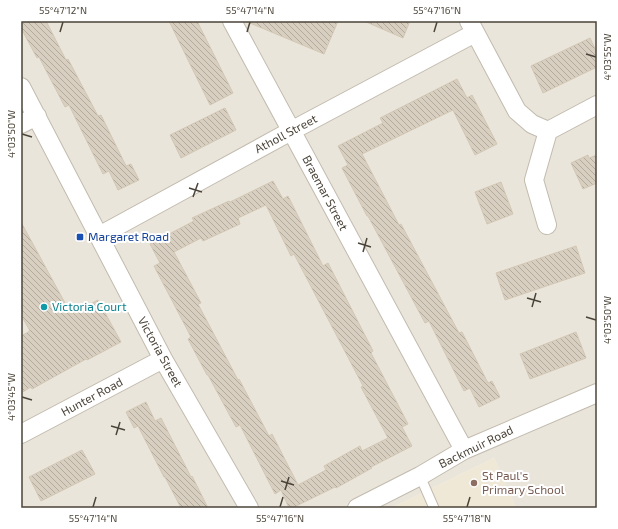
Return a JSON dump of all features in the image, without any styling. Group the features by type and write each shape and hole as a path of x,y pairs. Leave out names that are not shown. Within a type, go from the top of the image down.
{"street":[{"name":"Braemar Street","path":"232,21 464,450"},
{"name":"Atholl Street","path":"99,236 291,131 472,27"},
{"path":"472,27 517,111 532,124 548,131"},
{"name":"Victoria Street","path":"21,87 29,120 99,236 163,359 248,508"},
{"path":"547,225 534,180 548,131 597,104"},
{"name":"Hunter Road","path":"21,434 163,359"},
{"name":"Backmuir Road","path":"357,508 420,476 464,450 597,393"}],"lane":[{"path":"420,476 434,508"}],"shaded area":[{"path":"21,21 597,21 597,508 516,508 494,458 391,508 21,508"},
{"name":"St Paul's Primary School","path":"494,458 516,508 391,508"}],"building":[{"path":"21,21 46,21 98,116 101,115 126,166 131,164 139,180 118,190 109,171 103,174 69,105 65,107 39,57 37,58 21,28"},
{"path":"169,21 197,21 233,93 210,105"},
{"path":"245,21 338,21 324,54"},
{"path":"364,21 410,21 403,38"},
{"path":"590,38 597,53 597,67 543,93 531,66"},
{"path":"457,79 467,98 472,95 497,144 475,155 453,110 362,154 399,225 401,224 459,333 462,332 488,383 492,381 500,397 479,407 470,388 464,391 429,321 425,323 367,216 342,168 348,165 338,146 383,123 380,118"},
{"path":"225,108 236,130 181,158 170,135"},
{"path":"588,155 589,158 597,155 597,183 583,189 571,163"},
{"path":"273,181 283,199 288,196 323,266 328,263 373,351 371,353 408,424 402,427 412,446 371,467 372,468 336,488 335,487 292,508 289,508 281,490 275,494 240,425 236,427 188,339 191,337 154,266 160,263 150,244 194,221 192,218 229,201 230,202","holes":["266,205 291,256 294,254 363,386 361,387 388,438 362,451 360,446 324,466 326,470 298,485 272,434 269,436 239,379 238,380 198,304 201,303 174,252 201,238 203,241 240,224 238,218"]},
{"path":"501,182 513,214 487,224 475,192"},
{"name":"Victoria Court","path":"21,222 71,314 98,300 121,342 87,360 86,359 32,389 31,387 21,393 21,336 30,331 21,315"},
{"path":"576,246 585,273 505,300 496,273"},
{"path":"576,332 586,358 530,379 520,354"},
{"path":"146,402 155,421 161,418 208,508 181,508 138,426 134,428 126,412"},
{"path":"82,450 95,474 41,501 29,477"}],"place":[{"name":"Margaret Road","path":"80,237"},
{"name":"Victoria Court","path":"44,307"},
{"name":"St Paul's Primary School","path":"474,483"}]}
